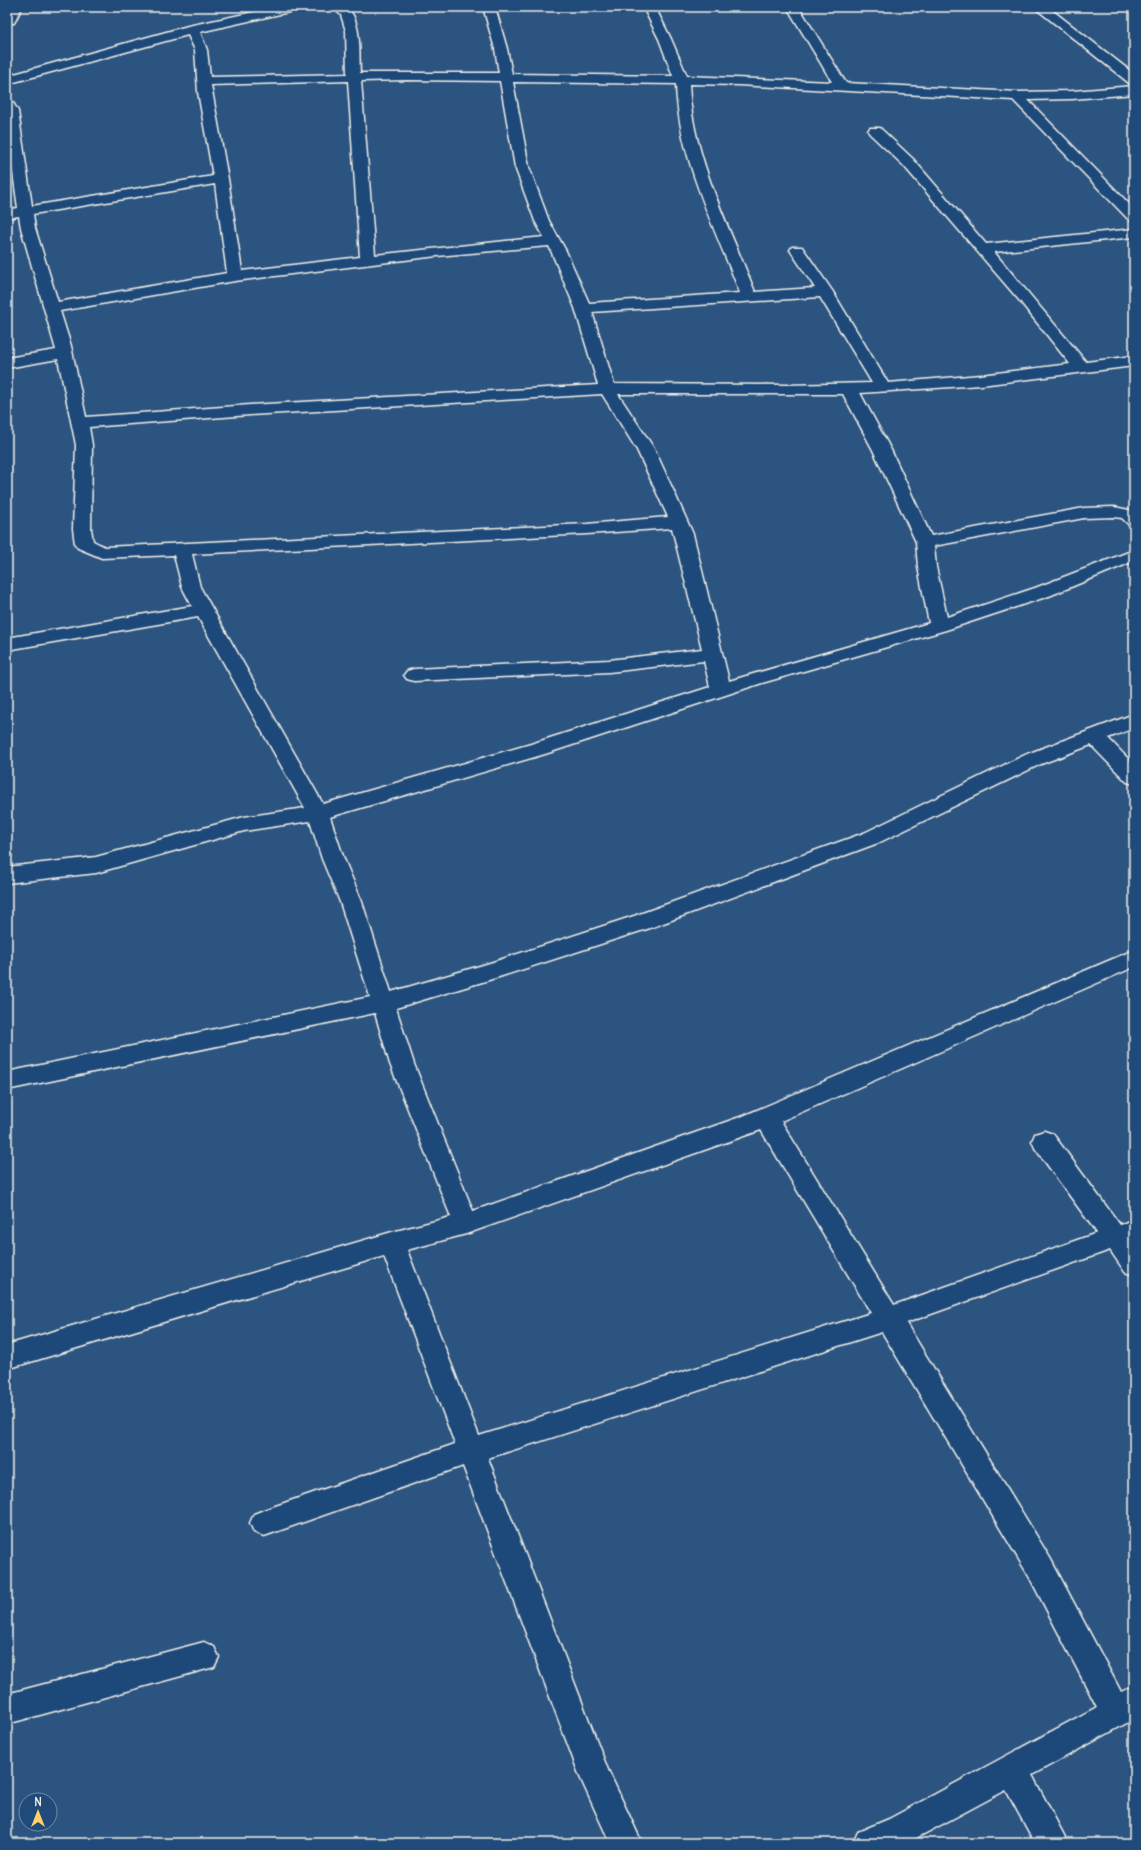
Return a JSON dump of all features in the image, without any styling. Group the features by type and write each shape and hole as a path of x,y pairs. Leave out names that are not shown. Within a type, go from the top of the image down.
{"street":[{"path":"10,20 16,7"},
{"path":"7,80 192,29 294,7"},
{"path":"338,7 347,13 352,31 368,261"},
{"path":"489,7 507,78 522,167 542,221 554,241 583,308 607,389 646,450 684,534 721,690"},
{"path":"649,7 665,39 682,81 683,108 700,172 750,298"},
{"path":"793,7 842,87"},
{"path":"1040,7 1134,80"},
{"path":"192,29 201,50 204,81 221,179 235,276"},
{"path":"204,81 406,76 739,81 1017,96 1072,95 1134,90"},
{"path":"1017,96 1134,217"},
{"path":"7,104 11,110 24,211 64,353 84,445 82,529 84,544 102,553 587,529 678,522"},
{"path":"875,131 908,162 981,249 1024,297 1082,368"},
{"path":"7,214 221,179"},
{"path":"981,249 1134,233"},
{"path":"51,308 235,276 554,241"},
{"path":"797,250 825,292 883,388"},
{"path":"583,308 825,292"},
{"path":"7,363 64,353"},
{"path":"79,423 258,410 607,389 788,390 883,388 981,380 1134,361"},
{"path":"849,389 885,457 925,542 927,567 939,626"},
{"path":"925,542 1084,512 1127,514 1134,520"},
{"path":"182,550 190,587 318,812 333,859 351,902 402,1064 466,1224"},
{"path":"7,875 96,865 244,824 318,812 538,749 721,690 939,626 1042,592 1134,555"},
{"path":"7,644 204,610"},
{"path":"414,675 610,666 712,654"},
{"path":"7,1081 184,1046 383,1003 494,970 642,922 871,838 1034,759 1134,721"},
{"path":"1094,736 1134,777"},
{"path":"7,1357 392,1243 466,1224 766,1117 1134,958"},
{"path":"766,1117 1125,1707 900,1830 868,1843"},
{"path":"1044,1141 1124,1234 1134,1264"},
{"path":"264,1524 470,1451 840,1336 1124,1234"},
{"path":"392,1243 470,1451 596,1777 626,1843"},
{"path":"7,1709 204,1657"},
{"path":"1012,1770 1052,1843"}]}
